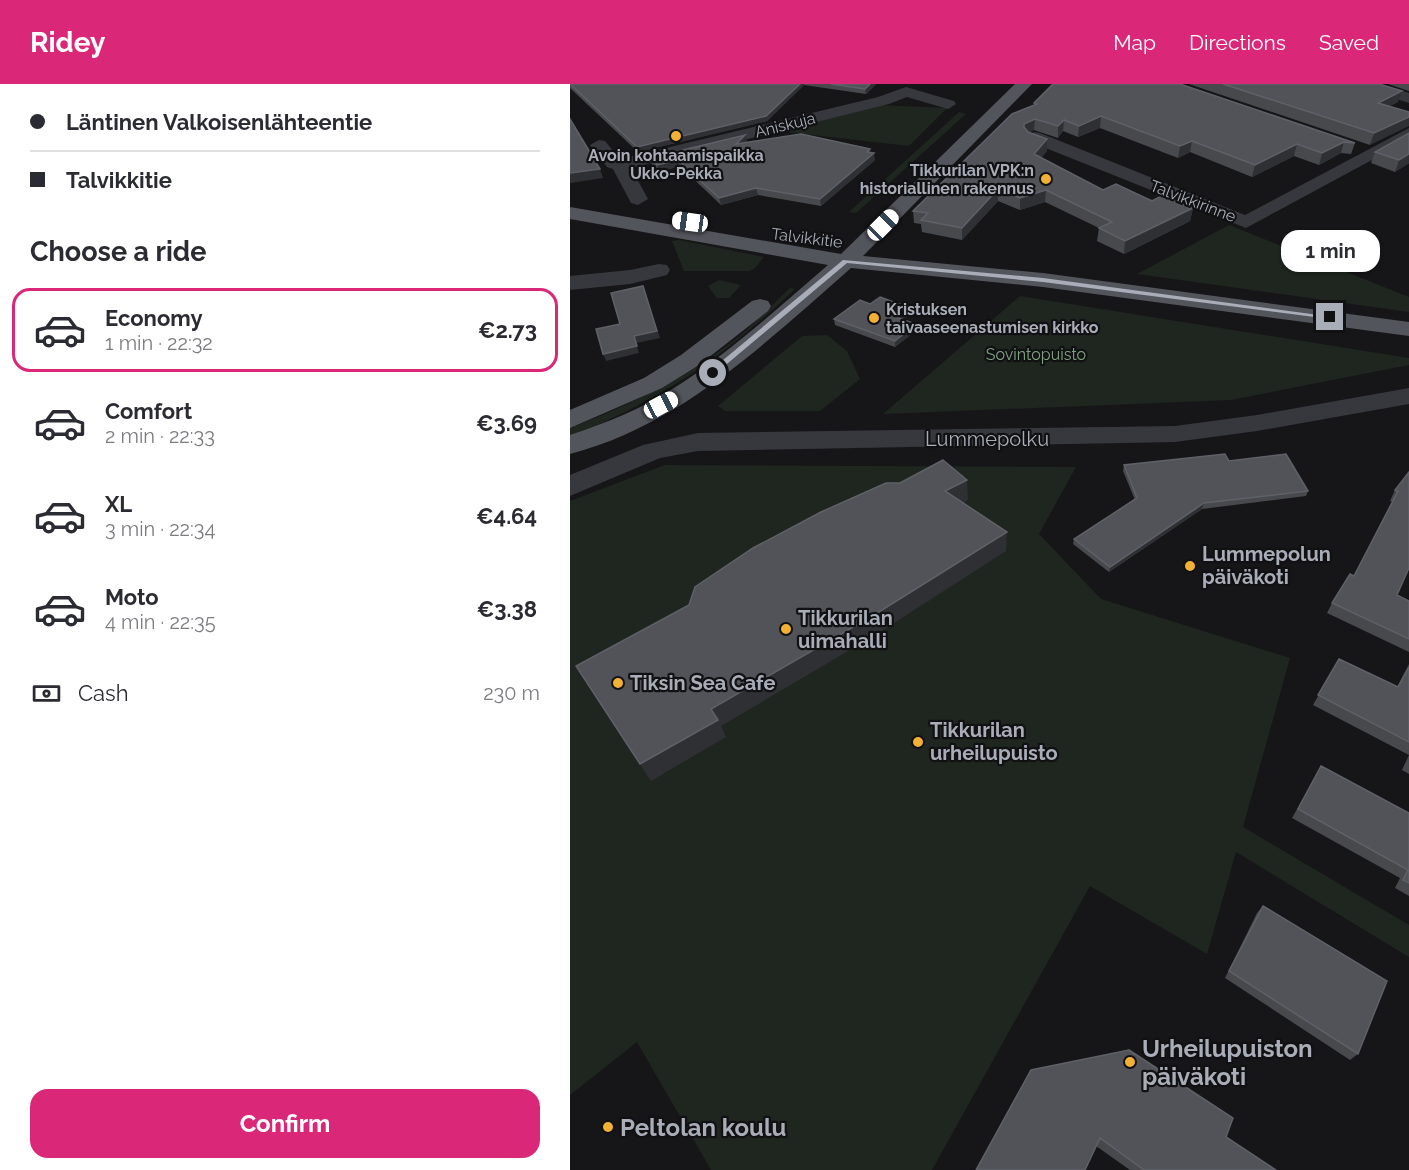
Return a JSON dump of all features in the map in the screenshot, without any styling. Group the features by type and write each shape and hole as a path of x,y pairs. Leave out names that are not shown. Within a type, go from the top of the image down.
{"main road":[{"path":"864,217 1006,84"},
{"path":"570,446 615,429 698,383 728,362 1024,84"},
{"name":"Talvikkitie","path":"570,202 1043,280 1409,329"},
{"name":"Talvikkitie","path":"570,213 817,258"},
{"path":"570,420 636,393 690,360 736,326 817,258 848,249"}],"street":[{"path":"1365,84 1409,98"},
{"name":"Aniskuja","path":"620,165 883,101 908,88 948,104"},
{"name":"Talvikkirinne","path":"1034,137 1246,222 1363,150 1409,133"},
{"path":"599,144 613,163 620,165 638,199"},
{"path":"570,283 630,277 659,270"},
{"name":"Lummepolku","path":"570,486 653,451 698,442 1175,434 1257,423 1409,396"}],"green space":[{"path":"876,105 947,108 909,146 768,130"},
{"path":"959,112 966,114 856,213 849,212"},
{"path":"1229,225 1409,297 1409,312 1137,274"},
{"path":"679,240 764,257 754,269 749,271 684,271 672,241"},
{"path":"719,280 741,285 729,298 717,298 708,286"},
{"path":"790,288 795,289 717,356 663,392 570,436 570,428 638,399 703,362 743,333"},
{"name":"Sovintopuisto","path":"1020,296 1409,358 1409,365 1231,400 883,414"},
{"path":"827,335 847,351 860,379 820,411 725,411 718,406 802,336"},
{"name":"Tikkurilan urheilupuisto","path":"665,465 1076,467 1039,534 1101,599 1290,658 1243,827 1409,925 1409,957 1236,852 1207,954 1090,886 932,1170 711,1170 637,1042 570,1095 570,501"}],"building":[{"path":"570,84 800,84 766,116 637,147"},
{"path":"831,84 870,84 865,89"},
{"path":"1053,84 1180,84 1355,143 1344,142 1322,153 1297,144 1255,165 1192,141 1180,146 1101,116 1079,126 1064,120 1058,126 1035,119 1024,124 1024,127 1028,132 1047,139 1034,154 1103,190 1116,184 1152,201 1163,195 1193,208 1125,241 1099,228 1112,222 1046,190 1020,198 998,189 962,228 921,220 928,213 913,211 1012,114 1037,104 1034,103"},
{"path":"1223,84 1379,84 1402,91 1378,103 1409,112 1409,117 1374,133"},
{"path":"570,119 600,169 570,173"},
{"path":"1409,133 1409,154 1399,160 1375,152"},
{"path":"801,134 870,149 867,152 874,153 820,199 756,188 719,198 678,160 657,165 650,158 745,135 736,144"},
{"path":"643,286 657,331 634,336 637,346 603,354 596,329 620,324 611,293"},
{"name":"Kristuksen taivaaseenastumisen kirkko","path":"880,297 910,308 898,318 916,324 895,341 834,319 860,300 870,304"},
{"path":"1225,454 1229,461 1286,454 1308,491 1204,503 1110,567 1074,539 1137,498 1124,465"},
{"name":"Tikkurilan uimahalli","path":"943,460 967,480 945,491 1007,532 874,615 711,709 718,720 640,764 576,666 689,605 695,587 753,548 821,512 886,483 900,483"},
{"path":"1409,472 1409,568 1397,595 1409,601 1409,639 1332,603 1350,574 1354,576 1398,491 1395,490"},
{"path":"1339,659 1398,687 1409,667 1409,742 1318,695"},
{"path":"1321,766 1409,813 1409,883 1403,880 1408,870 1298,809"},
{"path":"1263,906 1387,981 1358,1054 1229,971"},
{"path":"1129,1050 1233,1118 1226,1137 1276,1170 1144,1170 1100,1138 1085,1170 976,1170 1031,1070"}],"place":[{"name":"Avoin kohtaamispaikka Ukko-Pekka","path":"676,136"},
{"name":"Tikkurilan VPK:n historiallinen rakennus","path":"1046,179"},
{"name":"Kristuksen taivaaseenastumisen kirkko","path":"874,318"},
{"name":"Lummepolun päiväkoti","path":"1190,566"},
{"name":"Tikkurilan uimahalli","path":"786,629"},
{"name":"Tiksin Sea Cafe","path":"618,683"},
{"name":"Tikkurilan urheilupuisto","path":"918,742"},
{"name":"Urheilupuiston päiväkoti","path":"1130,1062"},
{"name":"Peltolan koulu","path":"608,1127"}],"route":[{"path":"713,373 846,261 1043,280 1330,317"}]}
